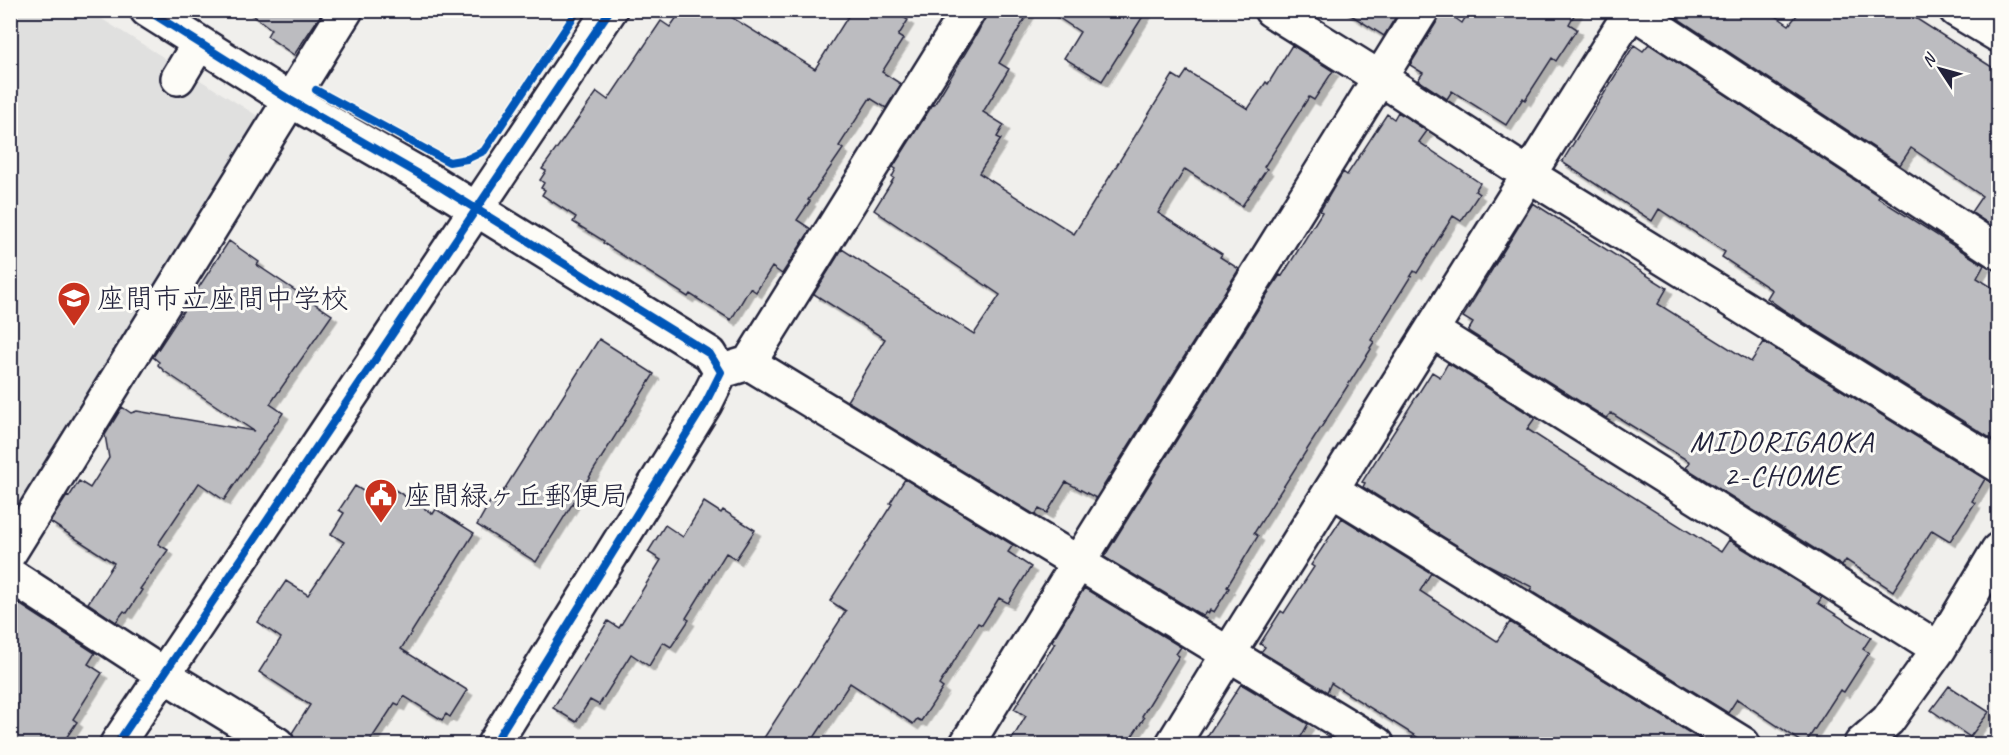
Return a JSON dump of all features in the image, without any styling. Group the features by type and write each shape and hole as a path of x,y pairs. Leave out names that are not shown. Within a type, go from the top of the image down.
{"street":[{"path":"10,552 346,10"},
{"path":"117,744 610,10"},
{"path":"494,744 705,404 735,367 969,10"},
{"path":"1270,10 1529,175 1998,465"},
{"path":"967,744 1422,10"},
{"path":"1956,10 1998,35"},
{"path":"1173,744 1632,11 1998,252"},
{"path":"154,12 290,100 431,181 710,354 1078,563 1377,744"},
{"path":"178,78 199,43"},
{"path":"1431,331 1939,649"},
{"path":"1332,490 1743,744"},
{"path":"1861,744 1888,720 1939,649 1998,550"},
{"path":"10,575 164,675 277,744"}],"shaded area":[{"name":"座間市立座間中学校","path":"11,11 89,11 266,121 11,533"}],"building":[{"path":"246,10 324,10 294,55 267,36 271,29"},
{"path":"682,10 720,10 815,69 852,10 892,10 908,20 898,36 903,39 882,72 901,84 886,108 870,98 839,146 843,149 797,220 811,229 782,274 772,267 756,292 750,288 731,320 690,294 688,297 603,243 604,241 573,222 576,217 542,195 545,190 541,188 544,183 540,180 546,171 542,169 597,92 608,100 661,21 670,27"},
{"path":"989,10 1030,10 999,63 1009,69 983,112 1004,125 997,137 1001,139 979,173 1074,234 1173,75 1181,80 1187,71 1248,109 1266,82 1268,84 1292,45 1333,71 1314,100 1309,97 1264,167 1267,169 1242,206 1185,169 1158,213 1222,254 1220,257 1239,269 1096,498 1066,482 1047,513 1039,509 1035,515 847,401 885,339 814,294 842,249 974,334 1000,295 874,210 894,178 892,177 896,169 893,167 934,105"},
{"path":"1047,10 1147,10 1102,81 1064,58 1080,32"},
{"path":"1343,10 1400,10 1384,36"},
{"path":"1441,10 1462,23 1470,10 1577,10 1569,24 1577,29 1556,61 1552,58 1506,125 1452,91 1447,99 1418,80 1423,73 1410,65 1438,20"},
{"path":"1674,10 1767,10 1789,25 1801,10 1903,10 1998,71 1998,230 1971,212 1982,196 1911,148 1900,165 1671,14"},
{"path":"1649,44 1879,196 1878,198 1984,265 1977,278 1998,291 1998,443 1784,310 1767,298 1772,290 1722,257 1725,252 1659,209 1652,221 1562,162 1634,45 1643,51"},
{"path":"1398,112 1427,131 1419,142 1480,183 1475,191 1479,194 1461,221 1453,216 1417,273 1414,271 1371,340 1374,342 1371,349 1254,533 1258,536 1227,587 1229,588 1214,612 1210,610 1203,616 1104,557 1270,290 1280,275 1282,276 1322,212 1320,211 1343,172 1347,175 1387,114 1394,119"},
{"path":"1533,203 1667,288 1658,304 1751,362 1764,342 1985,479 1972,501 1975,503 1950,541 1932,530 1893,591 1846,560 1842,566 1686,468 1690,462 1611,413 1606,418 1468,331 1473,323 1463,317"},
{"path":"229,241 259,262 257,265 332,315 270,404 283,413 224,500 199,483 158,544 168,550 140,589 142,590 127,613 124,611 116,622 88,603 114,563 50,522 79,481 90,488 109,458 105,435 122,407 131,413 137,411 254,431 164,371 153,357"},
{"path":"599,339 654,374 536,562 477,525 490,502 495,504"},
{"path":"1448,363 1535,418 1527,429 1721,552 1729,540 1822,597 1818,603 1871,637 1863,649 1869,653 1844,692 1840,690 1805,744 1737,699 1728,713 1530,590 1532,587 1485,563 1363,487 1365,483 1362,482 1432,372 1440,377"},
{"path":"905,479 1013,545 1008,552 1031,567 1008,603 999,598 982,625 978,623 939,685 943,688 921,721 917,719 913,724 850,683 810,744 760,744 846,611 830,601 892,504 890,503"},
{"path":"381,481 433,514 436,509 474,533 401,649 467,690 450,717 446,714 442,720 404,696 399,705 395,703 368,744 296,744 292,733 310,705 259,672 281,638 258,622 286,581 308,595 344,542 331,534 344,513 339,510 355,486 371,496"},
{"path":"704,502 721,513 723,510 755,530 736,559 726,553 686,618 689,620 671,647 663,642 649,666 631,654 599,705 590,700 576,722 553,708 608,621 619,628 661,560 648,552 665,525 683,537"},
{"path":"1342,518 1431,573 1420,591 1497,641 1510,622 1708,744 1428,744 1331,683 1327,692 1261,652 1265,647 1260,644 1281,611 1284,613 1314,567 1311,565"},
{"path":"1084,588 1181,647 1176,654 1179,656 1127,744 1009,744 1026,716 1014,709 1055,643 1052,641"},
{"path":"10,598 95,653 88,664 102,673 73,719 77,722 62,744 10,744"},
{"path":"1241,684 1308,724 1297,744 1202,744"},
{"path":"1949,686 1989,712 1970,737 1931,710"}],"cycle path":[{"path":"147,10 290,100 431,181 710,354 721,372 705,404 494,744"},
{"path":"316,90 449,162 467,159 484,151 578,10"},
{"path":"117,744 610,10"}],"place":[{"name":"座間市立座間中学校","path":"74,327"},
{"name":"座間緑ヶ丘郵便局","path":"381,524"}],"district":[{"name":"MIDORIGAOKA 2-CHOME","path":"1782,458"}]}
